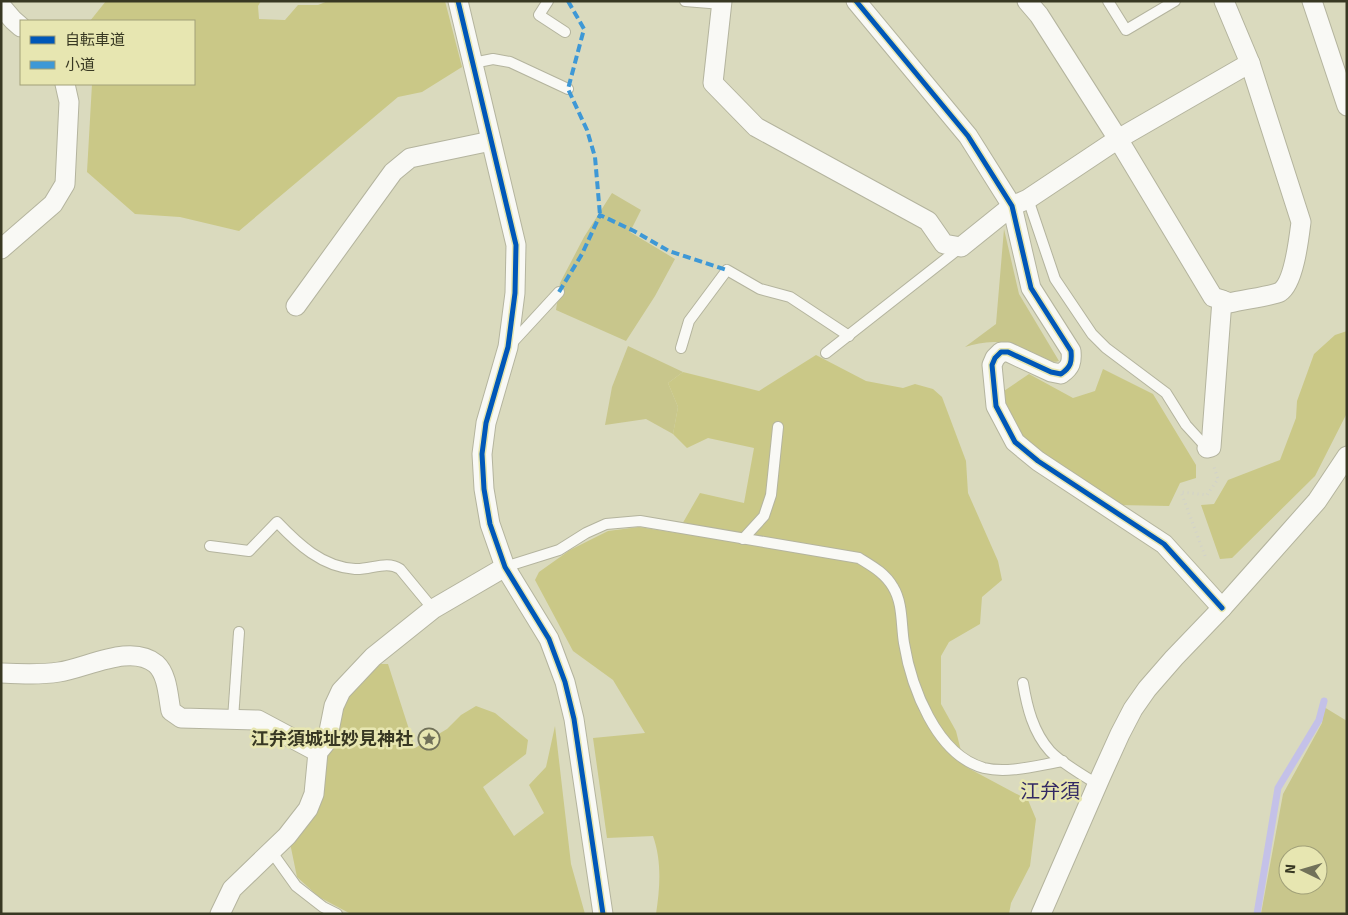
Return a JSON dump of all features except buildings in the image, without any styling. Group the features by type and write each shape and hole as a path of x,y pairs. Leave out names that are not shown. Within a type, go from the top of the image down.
{"street":[{"path":"458,1 516,245 515,293 508,346 486,424 482,454 484,489 490,524 505,567 549,639 566,682 574,719 603,914"},
{"path":"856,1 968,136 1020,203 1031,288 1070,351 1072,361 1068,369 1061,374 1050,372 1008,352 1002,352 995,358 992,365 996,406 1016,442 1038,461 1164,544 1222,608"},
{"path":"1027,1 1039,16 1118,139 1213,297 1230,302 1279,292 1288,283 1298,244 1301,222 1250,63 1224,1"},
{"path":"1312,1 1347,106"},
{"path":"722,2 713,83 756,127 928,221 944,244 961,247 1020,203 1118,139 1250,63"},
{"path":"1,6 20,26"},
{"path":"1,249 53,204 65,184 69,102 65,85"},
{"path":"296,306 393,172 410,158 491,141"},
{"path":"1210,455 1222,300"},
{"path":"1041,914 1097,784 1120,734 1138,702 1174,658 1222,608 1317,501 1347,456"},
{"path":"220,914 232,889 287,836 308,809 314,794 318,752 326,741 334,706 341,691 373,657 433,609 505,567"},
{"path":"1,672 35,675 60,672 124,655 144,656 157,665 165,679 171,712 181,718 258,720 318,752"}],"lane":[{"path":"548,1 539,15 565,32"},
{"path":"686,1 722,2"},
{"path":"1108,1 1126,30 1175,1"},
{"path":"473,63 493,60 510,62 568,89"},
{"path":"1020,203 1055,279 1092,334 1106,348 1166,393 1186,425 1210,455"},
{"path":"826,353 961,247"},
{"path":"681,348 689,321 727,270 760,289 790,297 848,336"},
{"path":"508,346 559,292"},
{"path":"743,539 764,516 771,495 778,427"},
{"path":"505,567 559,550 606,524 640,521 859,558 881,572 894,588 900,607 908,665 920,699 938,733 956,752 970,763 985,768 1009,770 1062,761"},
{"path":"210,546 249,551 277,522 310,552 329,563 356,569 387,565 396,566 433,609"},
{"path":"233,719 239,632"},
{"path":"1023,683 1026,702 1034,728 1050,752 1097,784"},
{"path":"271,851 296,886 323,907 337,914"}],"path":[{"path":"1207,561 1180,492 1208,494 1218,478 1210,455"}],"shaded area":[{"path":"106,1 261,1 258,6 259,19 285,20 298,5 318,5 328,1 445,1 462,67 422,92 398,97 239,231 180,217 135,214 87,172 92,85 195,85 195,20 91,20"},
{"path":"612,193 641,210 630,232 675,259 655,296 626,341 556,310 560,283 584,237"},
{"path":"1004,229 1019,294 1059,361 1053,362 1040,359 1014,346 997,342 986,342 965,347 996,324"},
{"path":"1347,331 1347,413 1315,476 1232,558 1220,559 1201,505 1214,504 1228,480 1280,460 1296,418 1297,401 1314,354 1335,335"},
{"path":"628,346 683,372 668,383 678,407 673,434 646,419 605,425 612,387"},
{"path":"816,355 866,381 903,388 915,384 933,389 942,397 966,461 968,493 998,561 1002,580 982,597 980,624 949,642 941,656 941,704 956,731 962,755 968,768 1028,800 1036,819 1030,866 1011,903 1009,914 656,914 659,875 658,855 653,836 607,838 593,738 645,733 613,680 573,651 535,580 539,572 570,550 608,531 639,527 677,533 700,493 744,503 754,448 708,438 687,448 673,434 678,407 668,383 683,372 759,391"},
{"path":"1103,369 1153,394 1196,465 1196,478 1180,483 1169,506 1118,505 1020,435 1001,393 1029,374 1073,398 1095,391"},
{"path":"378,664 388,664 415,748 447,729 461,715 476,706 495,713 528,740 526,754 483,787 514,836 544,813 529,785 546,767 555,726 571,864 585,914 351,914 319,897 297,877 290,843 323,764 337,721 354,684"},
{"path":"1324,707 1347,721 1347,914 1261,914 1283,794 1322,723"}],"waterway":[{"path":"1257,914 1278,788 1319,720 1324,701"}],"marked path":[{"path":"568,1 584,29 568,89 587,130 595,157 600,215"},
{"path":"559,292 582,254 600,215 634,231 669,251 727,270"}],"cycle path":[{"path":"458,1 516,245 515,293 508,347 486,423 482,454 484,489 490,524 505,567 549,639 565,682 574,719 603,914"},
{"path":"856,1 968,136 1012,206 1031,288 1071,351 1070,364 1061,374 1051,372 1008,352 1001,352 995,358 992,365 996,406 1015,442 1038,461 1164,544 1222,608"}],"place":[{"name":"江弁須城址妙見神社","path":"429,739"}],"district":[{"name":"江弁須","path":"1050,791"}]}
